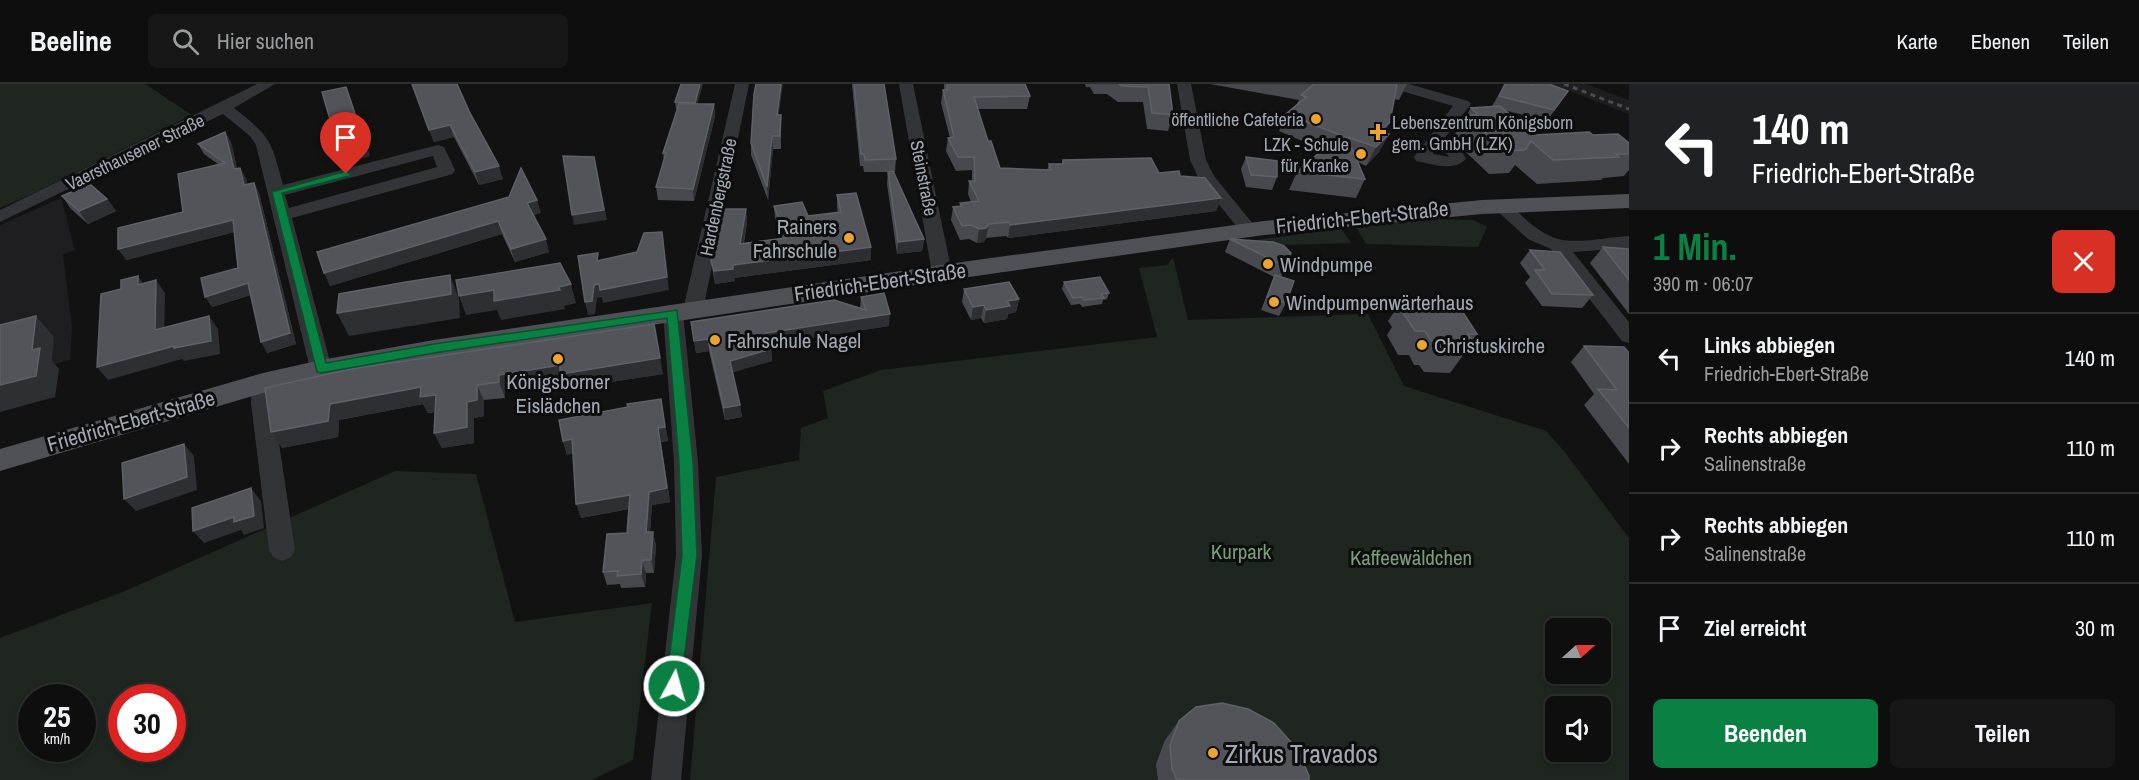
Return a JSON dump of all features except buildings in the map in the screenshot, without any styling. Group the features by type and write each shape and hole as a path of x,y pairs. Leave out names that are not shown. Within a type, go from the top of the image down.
{"main road":[{"name":"Friedrich-Ebert-Straße","path":"0,460 263,383 321,369 434,349 1248,229 1395,212 1501,205 1629,201"}],"street":[{"name":"Vaersthausener Straße","path":"0,217 268,84"},
{"name":"Hardenbergstraße","path":"666,780 689,555 683,311 742,84"},
{"name":"Steinstraße","path":"906,84 942,273"},
{"path":"1185,84 1198,160 1206,177 1248,229"},
{"path":"1393,84 1463,104 1433,142"},
{"path":"224,107 256,133 264,145 321,369"},
{"path":"277,192 438,150 447,170 283,215"},
{"path":"1501,205 1528,231 1545,242 1559,247 1629,242"},
{"path":"1559,247 1629,336"},
{"path":"263,383 262,403 282,550"}],"shaded area":[{"path":"1551,84 1586,84 1629,100 1629,114"},
{"path":"61,198 75,250 63,254 72,328 70,360 0,378 0,225"}],"green space":[{"path":"0,84 145,84 192,115 0,208"},
{"path":"1430,219 1473,220 1487,227 1478,247 1366,244 1356,227"},
{"path":"1341,228 1351,243 1252,246 1250,241"},
{"name":"Kurpark","path":"1173,257 1188,320 1368,314 1404,386 1546,431 1564,451 1629,538 1629,780 690,780 716,477 799,460 801,428 828,418 823,391 881,370 1157,337 1139,268 1167,265"},
{"path":"395,471 476,474 515,622 652,603 633,760 592,780 0,780 0,638 125,591"}],"railway":[{"path":"1564,84 1629,109"}],"place":[{"name":"öffentliche Cafeteria","path":"1316,119"},
{"name":"Lebenszentrum Königsborn gem. GmbH (LZK)","path":"1378,132"},
{"name":"LZK - Schule für Kranke","path":"1361,154"},
{"name":"Rainers Fahrschule","path":"849,238"},
{"name":"Windpumpe","path":"1268,264"},
{"name":"Windpumpenwärterhaus","path":"1274,302"},
{"name":"Fahrschule Nagel","path":"715,340"},
{"name":"Christuskirche","path":"1422,345"},
{"name":"Königsborner Eislädchen","path":"558,359"},
{"name":"Zirkus Travados","path":"1213,753"}],"route":[{"path":"346,174 277,192 321,369 434,349 673,313 686,462 689,555 674,686"}],"park label":[{"name":"Kaffeewäldchen","path":"1411,557"}]}
